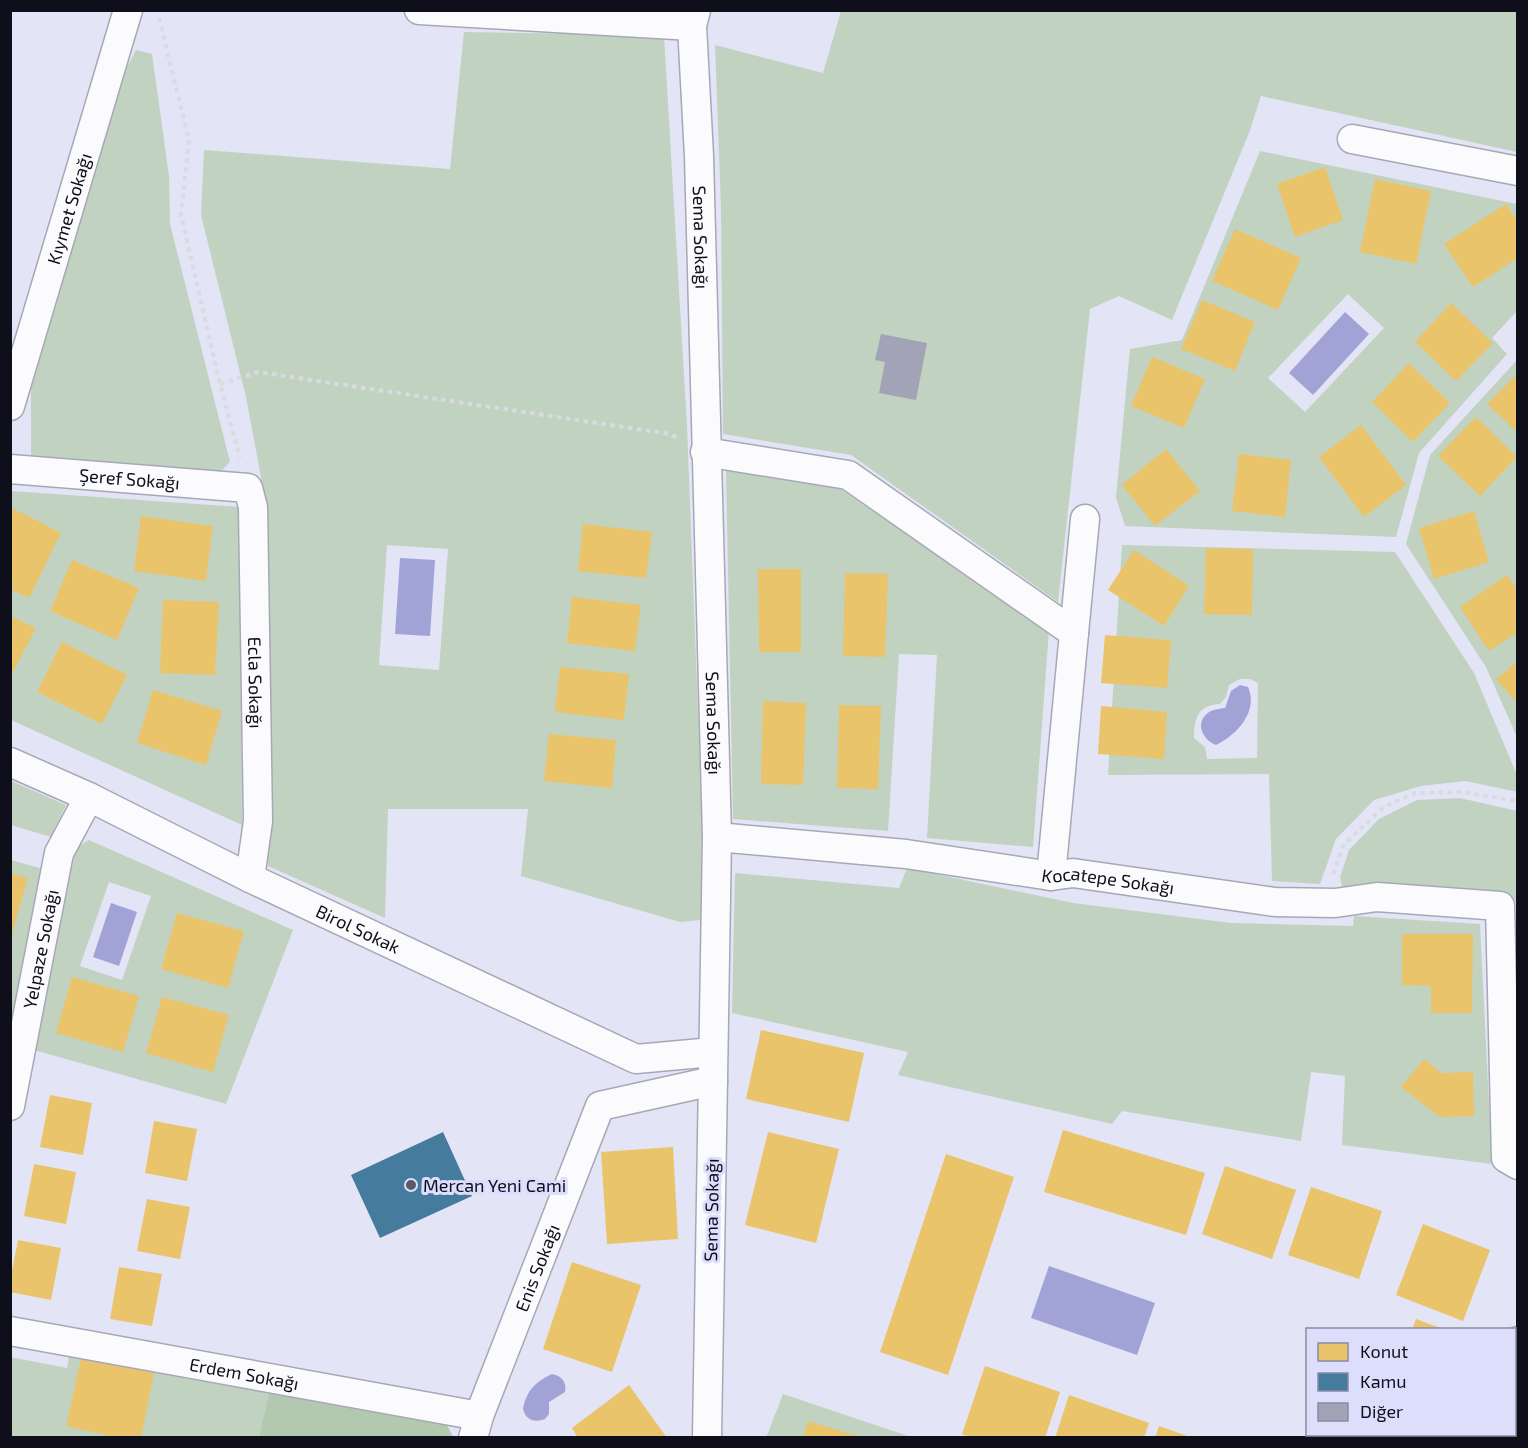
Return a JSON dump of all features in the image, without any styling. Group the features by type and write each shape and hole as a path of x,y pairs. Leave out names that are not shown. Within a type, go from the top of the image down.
{"street":[{"name":"Kıymet Sokağı","path":"10,406 128,10"},
{"path":"428,11 694,18"},
{"name":"Sema Sokağı","path":"694,18 717,837 707,1437"},
{"path":"1352,139 1518,171"},
{"path":"705,452 848,475 1074,633"},
{"name":"Şeref Sokağı","path":"10,469 248,488"},
{"name":"Ecla Sokağı","path":"248,488 254,507 258,821 250,878"},
{"path":"1050,876 1085,519"},
{"name":"Birol Sokak","path":"10,762 89,796 250,878 636,1059 713,1052"},
{"name":"Yelpaze Sokağı","path":"10,1106 59,853 89,796"},
{"name":"Kocatepe Sokağı","path":"717,837 906,854 1050,876 1073,873 1275,902 1335,903 1377,897 1500,906 1506,1158 1518,1165"},
{"name":"Enis Sokağı","path":"476,1426 600,1106 713,1081"},
{"name":"Erdem Sokağı","path":"10,1331 476,1426"},
{"path":"1516,1386 1518,1341"}],"path":[{"path":"157,10 189,140 181,215 220,384 248,488"},
{"path":"220,384 258,372 670,434 705,452"},
{"path":"1335,903 1329,882 1344,844 1384,807 1415,793 1462,792 1518,801"}],"green space":[{"path":"841,11 1517,11 1517,152 1261,96 1249,133 1172,320 1119,296 1090,309 1058,602 851,455 723,434 721,209 715,45 823,73"},
{"path":"464,32 664,35 687,426 702,816 701,920 680,922 521,876 528,809 388,809 385,918 268,866 267,509 246,397 201,215 204,150 450,169","holes":["387,545 448,549 439,670 379,665"]},
{"path":"136,50 152,54 169,176 170,224 230,462 219,473 31,457 31,382 116,89"},
{"path":"1260,151 1517,204 1517,311 1492,338 1507,354 1419,453 1396,537 1125,526 1116,497 1130,349 1182,340","holes":["1348,294 1384,328 1305,412 1268,378"]},
{"path":"1517,360 1517,737 1486,667 1406,544 1430,455"},
{"path":"726,471 837,487 1049,630 1033,847 927,838 937,655 899,654 888,831 733,819"},
{"path":"11,491 240,507 242,825 11,720"},
{"path":"1122,545 1395,552 1474,673 1517,775 1518,792 1465,781 1421,786 1374,800 1336,839 1320,884 1272,881 1269,774 1108,775","holes":["1240,679 1250,679 1258,683 1257,758 1207,759 1205,747 1194,738 1196,719 1202,710 1220,704 1226,697 1229,685"]},
{"path":"11,781 66,805 51,837 11,825"},
{"path":"1460,798 1517,811 1517,910 1515,900 1498,897 1343,890 1340,877 1349,850 1379,819 1417,800"},
{"path":"89,840 293,930 226,1104 34,1050 76,848","holes":["109,882 151,896 122,980 80,966"]},
{"path":"11,860 47,870 11,1054"},
{"path":"907,868 1073,903 1231,923 1353,926 1354,916 1480,924 1492,1164 1342,1145 1345,1076 1311,1072 1301,1141 1122,1111 1112,1124 898,1075 908,1052 732,1013 735,873 899,888"},
{"path":"70,1350 270,1390 453,1437 11,1437 10,1357 67,1368"},
{"path":"270,1390 446,1423 453,1437 259,1438"},
{"path":"783,1394 911,1437 766,1438"}],"water":[{"path":"1345,312 1369,334 1313,395 1289,373"},
{"path":"400,558 435,560 430,636 395,634"},
{"path":"1240,685 1248,687 1251,696 1248,713 1238,729 1216,745 1203,734 1202,719 1211,711 1225,708 1231,691"},
{"path":"111,903 137,912 119,966 93,957"},
{"path":"1049,1266 1155,1303 1137,1355 1031,1318"},
{"path":"552,1374 563,1380 565,1392 549,1402 549,1414 545,1419 531,1420 523,1409 529,1392 537,1383"}],"building: Konut":[{"path":"1325,167 1343,220 1295,237 1277,184"},
{"path":"1375,179 1431,191 1416,264 1360,252"},
{"path":"1506,204 1518,222 1518,258 1473,287 1444,244"},
{"path":"1235,229 1301,258 1278,310 1212,281"},
{"path":"1202,300 1255,322 1235,371 1181,349"},
{"path":"1451,303 1493,343 1456,381 1415,342"},
{"path":"1152,357 1205,379 1184,428 1131,406"},
{"path":"1409,363 1450,403 1413,442 1372,402"},
{"path":"1518,373 1518,433 1487,404"},
{"path":"1476,417 1517,457 1480,496 1438,456"},
{"path":"1361,425 1406,485 1364,517 1319,457"},
{"path":"1166,449 1200,491 1155,526 1122,485"},
{"path":"1239,454 1291,460 1285,517 1232,511"},
{"path":"12,508 61,533 29,598 10,589 10,511"},
{"path":"1474,511 1489,562 1434,579 1419,528"},
{"path":"141,516 213,526 206,581 134,571"},
{"path":"583,524 652,532 646,578 578,571"},
{"path":"1206,548 1253,549 1252,615 1204,614"},
{"path":"1134,550 1189,586 1164,626 1108,590"},
{"path":"72,560 139,588 117,640 50,611"},
{"path":"758,569 801,569 801,652 759,652"},
{"path":"845,573 888,574 885,657 843,656"},
{"path":"1507,575 1518,590 1518,632 1489,651 1460,607"},
{"path":"572,597 641,605 635,651 567,643"},
{"path":"163,600 219,602 215,675 160,673"},
{"path":"10,616 36,628 10,678"},
{"path":"1105,635 1171,640 1167,688 1101,683"},
{"path":"62,642 127,675 102,724 37,692"},
{"path":"1518,661 1518,704 1496,679"},
{"path":"560,667 629,674 624,720 555,712"},
{"path":"153,690 222,711 206,765 137,743"},
{"path":"763,701 806,703 803,785 761,784"},
{"path":"839,705 881,706 878,789 837,788"},
{"path":"1101,706 1167,712 1164,759 1098,754"},
{"path":"549,734 616,740 612,788 544,781"},
{"path":"10,873 28,878 11,937 10,936"},
{"path":"177,913 244,931 228,988 161,969"},
{"path":"1402,934 1473,934 1472,1013 1431,1013 1431,986 1402,985"},
{"path":"72,977 139,996 123,1052 56,1033"},
{"path":"162,997 229,1015 213,1072 146,1053"},
{"path":"761,1030 864,1053 849,1122 746,1099"},
{"path":"1424,1059 1441,1073 1473,1072 1474,1116 1440,1117 1401,1087"},
{"path":"50,1095 92,1103 83,1155 40,1147"},
{"path":"154,1121 197,1129 187,1181 145,1173"},
{"path":"1063,1130 1205,1173 1186,1235 1044,1192"},
{"path":"768,1132 839,1149 816,1243 745,1225"},
{"path":"673,1147 678,1239 607,1244 601,1152"},
{"path":"946,1154 1014,1177 948,1375 880,1352"},
{"path":"34,1164 76,1172 66,1224 24,1216"},
{"path":"1225,1166 1296,1190 1272,1259 1202,1234"},
{"path":"1311,1187 1382,1211 1359,1279 1288,1255"},
{"path":"147,1199 190,1207 180,1259 137,1251"},
{"path":"1423,1224 1490,1250 1463,1321 1396,1295"},
{"path":"18,1240 61,1248 51,1300 10,1292"},
{"path":"572,1262 641,1285 612,1372 543,1349"},
{"path":"119,1267 162,1274 152,1326 110,1319"},
{"path":"1416,1319 1440,1328 1413,1328"},
{"path":"81,1358 154,1373 141,1438 119,1438 66,1426"},
{"path":"985,1366 1060,1392 1045,1438 971,1438 962,1434"},
{"path":"629,1385 667,1438 578,1438 572,1428"},
{"path":"1069,1395 1149,1423 1144,1438 1055,1438"},
{"path":"808,1421 861,1437 861,1438 803,1438"},
{"path":"1159,1426 1190,1437 1190,1438 1155,1438"},
{"path":"1400,1436 1463,1437 1399,1438"}],"building: Kamu":[{"name":"Mercan Yeni Cami","path":"443,1132 472,1196 380,1238 351,1175"}],"building: Diğer":[{"path":"881,334 927,343 916,400 879,393 885,362 875,360"}],"place":[{"name":"Mercan Yeni Cami","path":"411,1185"}]}
